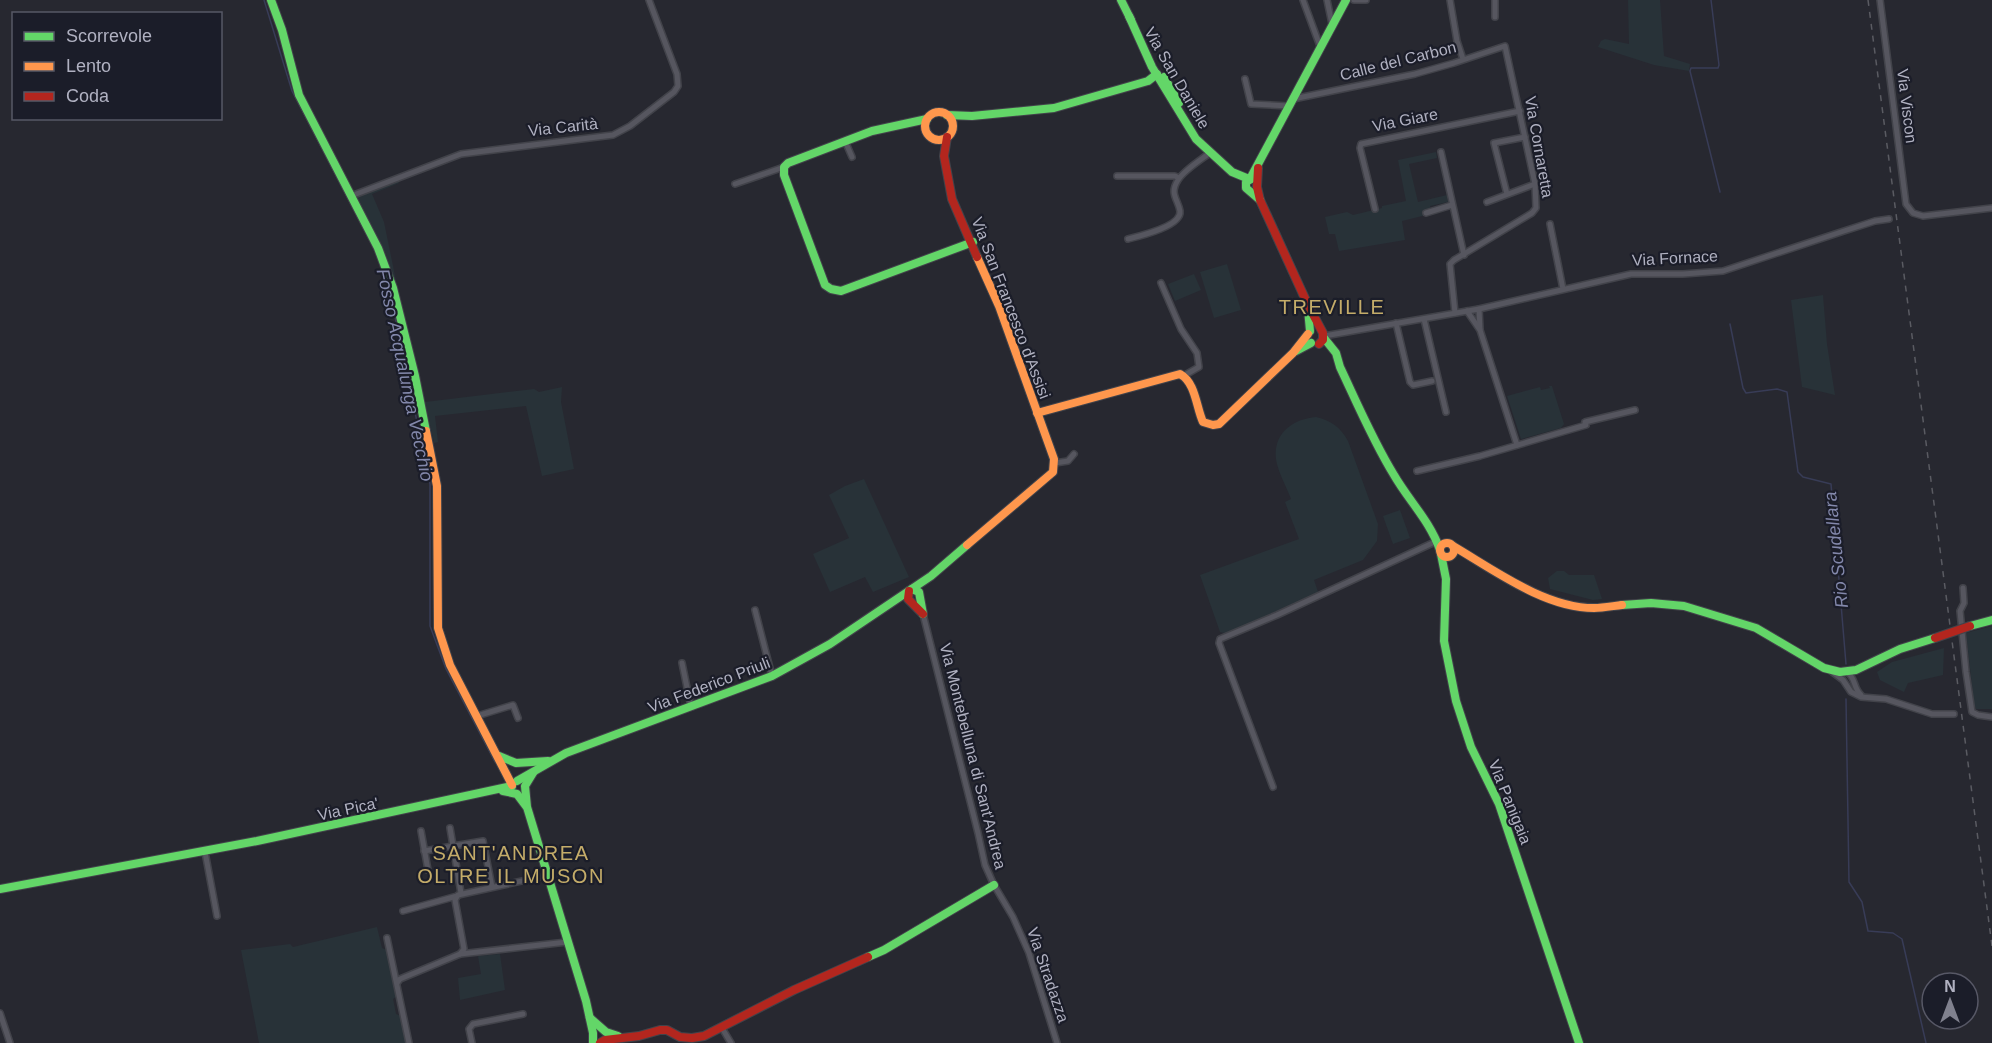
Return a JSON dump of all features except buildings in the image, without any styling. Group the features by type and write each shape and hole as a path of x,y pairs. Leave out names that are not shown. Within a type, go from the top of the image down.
{"street":[{"path":"271,0 282,30 299,96 378,248 389,276 405,335 436,486 438,628 450,665 495,753 527,807 590,1018 599,1037"},
{"name":"Via Carità","path":"351,196 461,153 603,137 625,129 665,99 678,86 676,74 649,0"},
{"name":"Via San Daniele","path":"1121,0 1151,60 1210,150"},
{"path":"1303,0 1320,46"},
{"path":"1327,0 1332,24"},
{"path":"1320,338 1308,305 1251,184 1258,166 1346,0"},
{"path":"1354,0 1366,0"},
{"path":"1450,0 1463,59"},
{"path":"1496,0 1496,17"},
{"name":"Via Viscon","path":"1880,0 1906,204 1913,213 1923,216 1992,208"},
{"name":"Calle del Carbon","path":"1245,79 1251,104 1291,103 1406,76 1505,46 1507,48"},
{"name":"Via Cornaretta","path":"1455,313 1450,264 1535,210 1537,203 1507,48"},
{"path":"1151,60 1153,76 1170,92 1172,91"},
{"path":"926,131 927,120 937,112 947,115 972,116 1054,108 1136,84 1153,76"},
{"name":"Via San Daniele","path":"1153,76 1156,83 1164,87 1197,139 1251,184"},
{"name":"Via Giare","path":"1375,209 1360,148 1361,144 1520,111"},
{"path":"947,115 953,127"},
{"path":"906,125 926,131 932,138 939,140 947,137 962,119 972,116"},
{"path":"735,184 873,130 927,120"},
{"name":"Via San Francesco d'Assisi","path":"947,137 944,156 952,199 973,242 999,306 1055,466"},
{"path":"1507,194 1494,143 1525,137"},
{"name":"Via San Francesco d'Assisi","path":"932,138 944,156"},
{"path":"845,141 852,157"},
{"path":"1128,239 1163,228 1176,221 1180,211 1174,196 1179,178 1210,150"},
{"path":"1441,152 1464,255"},
{"path":"784,166 784,176 825,285 831,289 840,291 973,242"},
{"path":"1117,176 1175,176 1179,178"},
{"path":"1487,202 1535,184"},
{"path":"1426,213 1452,205"},
{"name":"Via Fornace","path":"1320,338 1479,309 1631,274 1723,271 1875,221 1889,219"},
{"path":"1550,224 1563,289"},
{"path":"1037,412 1157,379 1177,374 1185,375 1199,367 1197,353 1181,329 1161,283"},
{"path":"1308,305 1308,340 1320,338"},
{"path":"1479,309 1480,330 1517,445"},
{"path":"1467,311 1480,330"},
{"path":"1424,319 1446,412"},
{"path":"1396,323 1410,382 1413,385 1432,381"},
{"path":"1185,375 1191,384 1198,413 1203,422 1213,425 1220,424 1293,353 1309,332 1315,328 1339,365 1389,465 1438,536 1468,555 1540,595 1574,607 1671,604 1741,622 1756,628 1830,670 1851,692 1868,698 1886,699 1932,714 1954,714"},
{"path":"1293,353 1320,338"},
{"path":"1417,471 1586,425 1585,422 1635,410"},
{"path":"886,607 917,602 931,576 1034,490 1055,466 1068,461 1074,454"},
{"path":"1432,528 1446,568"},
{"path":"1273,787 1219,643 1220,639 1437,541"},
{"path":"1441,552 1443,544 1451,544"},
{"path":"1446,568 1454,549 1451,544"},
{"path":"1441,552 1445,556 1468,555"},
{"name":"Via Panigaia","path":"1446,568 1448,594 1443,636 1445,655 1458,705 1470,746 1493,789 1505,822 1579,1043"},
{"name":"Via Federico Priuli","path":"517,787 534,771 572,750 772,676 839,638 931,576"},
{"path":"1963,588 1964,603 1960,611 1972,712 1978,716 1992,717"},
{"path":"910,590 918,591 923,614 907,597 910,590"},
{"path":"755,610 772,676"},
{"name":"Via Montebelluna di Sant'Andrea","path":"599,1037 639,1036 667,1030 692,1038 704,1036 722,1029 794,990 884,950 994,885 984,866 978,832 923,614"},
{"path":"1854,680 1856,673 1861,669 1894,651 1992,620"},
{"path":"682,663 692,706"},
{"path":"1830,670 1847,672 1861,669"},
{"path":"1847,672 1854,680 1858,692 1868,698"},
{"path":"1845,684 1847,672"},
{"path":"477,716 513,705 518,718"},
{"path":"495,753 508,762 521,764 555,759"},
{"name":"Via Pica'","path":"0,888 205,852 517,787"},
{"path":"450,828 464,949 460,954"},
{"path":"421,831 428,870"},
{"path":"424,851 484,842 492,887"},
{"path":"205,852 217,916"},
{"path":"403,911 492,887 549,875"},
{"name":"Via Stradazza","path":"994,885 1005,902 1029,953 1057,1043"},
{"path":"387,938 409,1043"},
{"path":"397,983 400,979 460,954 567,942"},
{"path":"0,1013 10,1043"},
{"path":"472,1043 470,1028 473,1024 523,1014"},
{"path":"722,1029 731,1043"}],"shaded area":[{"path":"1628,0 1660,0 1664,56 1690,64 1689,71 1654,65 1598,47 1605,39 1629,44"},
{"path":"1436,152 1437,158 1409,164 1418,202 1447,195 1448,202 1430,206 1431,210 1426,215 1402,221 1405,240 1339,251 1335,234 1329,234 1325,217 1347,212 1353,215 1406,201 1398,160"},
{"path":"397,179 399,183 372,194 384,222 400,300 386,255 356,199 361,194"},
{"path":"1227,264 1241,310 1214,318 1200,272"},
{"path":"1194,274 1201,290 1175,301 1168,284"},
{"path":"1823,295 1827,344 1835,395 1802,387 1791,300"},
{"path":"1549,386 1552,386 1564,424 1561,428 1521,439 1507,396 1540,387 1541,390 1550,388"},
{"path":"562,387 561,402 574,469 542,476 526,406 435,416 438,442 434,443 425,402 534,389 539,392"},
{"path":"1316,417 1335,425 1348,441 1378,524 1377,541 1363,560 1314,580 1318,592 1234,631 1220,632 1200,575 1299,539 1285,502 1291,499 1278,469 1276,450 1281,435 1292,424"},
{"path":"864,479 909,577 873,592 865,577 830,592 813,554 849,538 829,495"},
{"path":"1400,510 1410,538 1393,544 1383,516"},
{"path":"1557,571 1564,571 1569,575 1594,575 1602,599 1593,600 1550,589 1548,578"},
{"path":"1992,626 1992,709 1976,709 1966,633"},
{"path":"1944,648 1943,675 1908,683 1904,692 1880,680 1877,672 1892,662"},
{"path":"377,927 382,948 387,950 397,996 393,999 396,1014 401,1016 406,1043 259,1043 241,950 290,944 293,947"},
{"path":"500,954 505,990 460,1000 458,978 481,974 478,956"}],"waterway":[{"name":"Fosso Acqualunga Vecchio","path":"264,0 292,91 364,229"},
{"name":"Rio Scudellara","path":"1711,0 1719,65 1718,68 1691,68 1690,71 1720,192"},
{"name":"Fosso Acqualunga Vecchio","path":"389,288 430,484 430,626 446,669 495,762"},
{"name":"Rio Scudellara","path":"1730,324 1746,393 1777,389 1787,392 1798,472 1803,477 1831,484 1846,664"},
{"name":"Rio Scudellara","path":"1846,699 1849,882 1862,902 1868,931 1893,933 1902,939 1926,1043"},
{"name":"Fosso Acqualunga Vecchio","path":"336,821 385,810"}],"railway":[{"path":"1868,0 1992,946"}],"traffic: fast":[{"path":"271,0 282,30 299,95 378,248 393,288 426,431"},
{"path":"1121,0 1131,20"},
{"path":"1250,179 1346,0"},
{"path":"1129,16 1152,67 1196,139 1232,172 1249,179"},
{"path":"947,115 972,116 1054,108 1148,81 1157,74"},
{"path":"1164,77 1179,103"},
{"path":"927,119 872,131 788,163 784,167 784,175 825,285 841,291 973,242"},
{"path":"1251,179 1246,182 1246,188 1260,200"},
{"path":"1308,309 1310,331"},
{"path":"1324,338 1336,353 1340,367 1379,449 1431,530 1440,550"},
{"path":"1296,351 1311,343"},
{"path":"517,781 566,753 772,676 830,644 931,576 967,545"},
{"path":"1441,554 1446,579 1444,641 1456,701 1471,747 1499,804 1579,1043"},
{"path":"912,589 919,592 923,614"},
{"path":"1622,605 1651,603 1684,606 1756,628 1824,668 1840,672 1856,670 1900,649 1935,638"},
{"path":"1970,626 1992,620"},
{"path":"499,756 516,763 548,761"},
{"path":"533,773 525,786 527,807 586,1001 593,1043"},
{"path":"0,889 257,841 512,786"},
{"path":"503,791 517,794 526,806"},
{"path":"868,957 884,950 994,885"},
{"path":"590,1018 606,1032 618,1036"}],"traffic: slow":[{"path":"939,112 949,116 953,126 949,136 939,140 929,136 925,126 929,116 939,112"},
{"path":"967,545 1053,472 1054,459 999,306 977,257"},
{"path":"1037,413 1180,374 1192,389 1203,422 1219,424 1293,353 1308,334"},
{"path":"426,431 437,486 438,628 450,665 512,785"},
{"path":"1447,543 1452,545 1454,550 1452,555 1447,557 1442,555 1440,550 1442,545 1447,543"},
{"path":"1453,546 1520,586 1557,602 1594,608 1622,605"}],"traffic: jam":[{"path":"947,137 944,156 952,199 977,257"},
{"path":"1258,168 1257,187 1260,200 1323,333 1323,340 1319,344"},
{"path":"909,591 908,599 923,614"},
{"path":"1935,638 1970,626"},
{"path":"600,1043 605,1040 639,1036 660,1030 667,1030 680,1037 704,1036 794,990 868,957"}],"district":[{"name":"TREVILLE","path":"1332,307"},
{"name":"SANT'ANDREA OLTRE IL MUSON","path":"511,864"}]}
